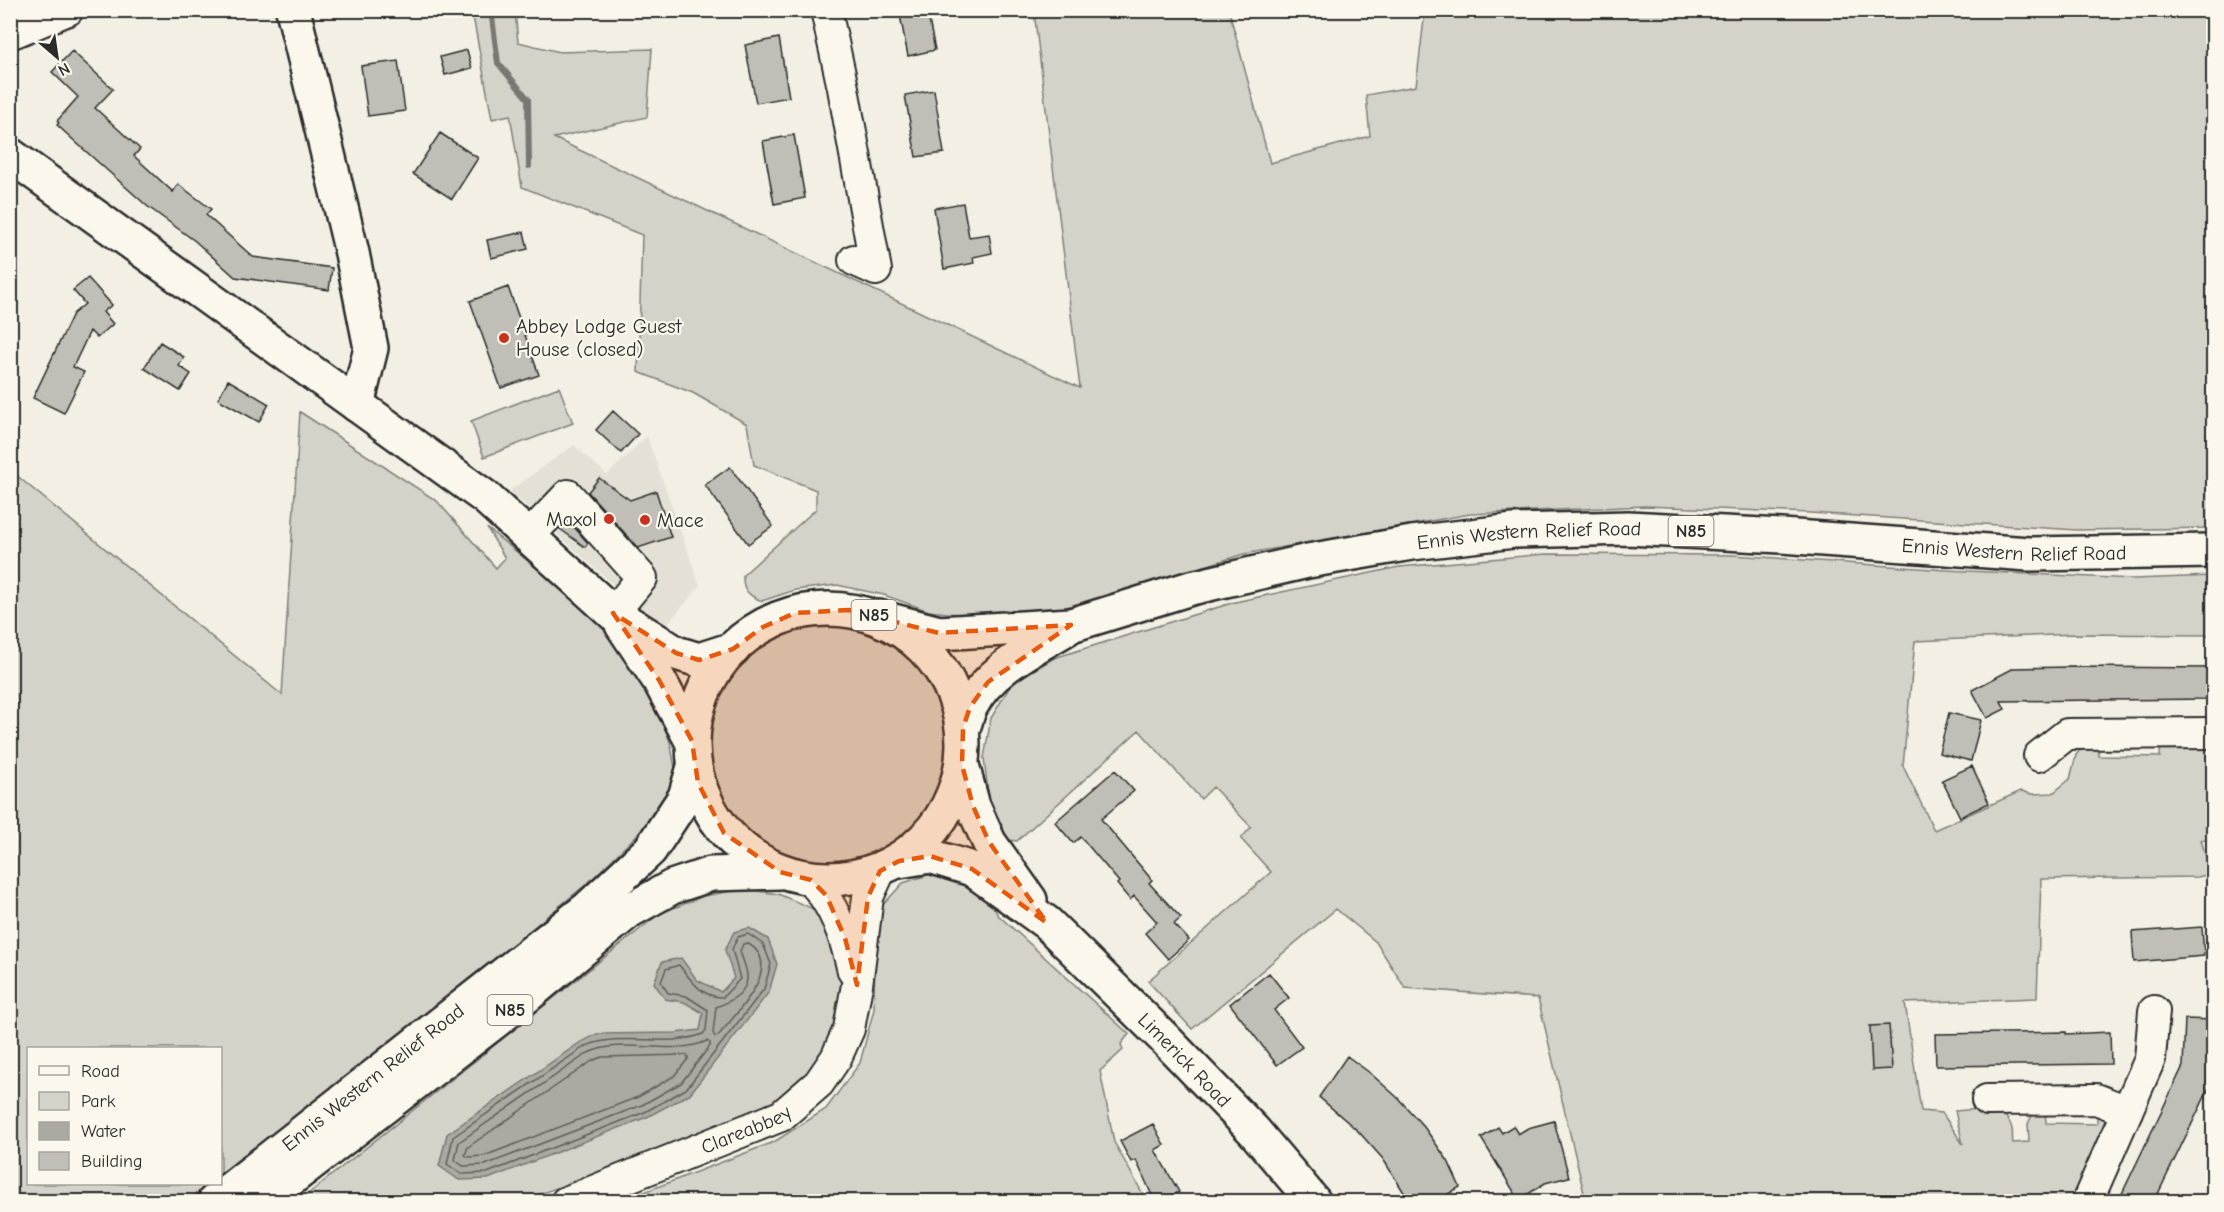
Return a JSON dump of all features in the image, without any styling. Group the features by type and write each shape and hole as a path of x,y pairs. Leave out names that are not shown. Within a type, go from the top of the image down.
{"main road":[{"path":"293,10 352,254 371,348 357,405"},
{"path":"10,155 485,497 613,613 676,653 699,660 733,649"},
{"name":"Ennis Western Relief Road","path":"878,616 939,633 1071,625 1191,588 1308,561 1412,543 1514,531 1628,528 1782,536 2029,554 2214,550"},
{"name":"N85","path":"849,609 878,616 905,630 928,650 946,675 963,728 962,765 951,794 931,830 889,866 847,878 812,880 780,872 744,851 724,833 708,810 693,754 703,698 733,649 763,627 795,613 849,609"},
{"path":"613,613 659,680 693,754"},
{"name":"Ennis Western Relief Road","path":"963,728 970,707 988,682 1010,663 1071,625"},
{"name":"Ennis Western Relief Road","path":"214,1202 587,909 650,850 685,797 693,754"},
{"path":"962,765 972,806 989,842 1047,923"},
{"path":"889,866 930,856 972,869 1047,923"},
{"name":"Ennis Western Relief Road","path":"261,1202 510,1009 629,911 672,887 711,874 780,872"},
{"name":"Limerick Road","path":"1047,923 1163,1037 1254,1131 1314,1202"}],"street":[{"path":"825,10 843,88 876,270 854,260"},
{"path":"10,34 66,11"},
{"path":"529,536 568,495 642,578 613,613"},
{"path":"2039,756 2067,734 2214,733"},
{"name":"Clareabbey","path":"566,1202 781,1116 819,1083 836,1058 849,1029 857,986 867,897 889,866"},
{"name":"Clareabbey","path":"812,880 826,895 845,938 857,986"},
{"path":"2087,1202 2150,1059 2154,1011"},
{"path":"1987,1100 2016,1107 2096,1099 2127,1111"}],"highlighted area":[{"path":"849,610 939,633 1071,625 988,682 970,707 963,728 962,765 973,806 989,842 1047,923 972,869 930,856 899,861 880,871 868,897 857,985 845,938 826,895 811,880 780,872 724,833 698,783 692,741 659,680 613,613 676,653 699,660 733,649 763,627 795,613"}],"shaded area":[{"name":"Maxol","path":"647,436 700,586 663,629 509,491 574,445 607,475"}],"green space":[{"path":"472,11 515,11 518,42 560,52 652,49 647,117 554,138 1080,388 1034,11 1229,11 1270,163 1370,136 1366,95 1416,86 1425,11 2213,11 2213,528 2077,530 1810,513 1646,506 1470,514 1244,554 1080,604 1033,615 984,617 929,611 884,595 837,585 795,590 762,601 747,592 743,575 816,509 816,490 754,465 747,424 693,393 638,372 642,235 522,187 510,115 492,119"},
{"path":"559,387 573,423 484,457 471,421"},
{"path":"300,412 437,501 496,568 505,558 487,528 565,591 617,643 651,691 670,742 676,773 668,798 648,824 589,882 479,972 222,1174 222,1047 27,1047 27,1185 209,1185 187,1201 11,1201 10,470 282,695"},
{"path":"1546,554 1732,555 1946,570 2133,579 2213,576 2213,635 2074,634 1915,641 1903,766 1934,830 2021,791 2032,794 2053,793 2070,779 2076,755 2087,740 2097,739 2099,756 2160,757 2161,742 2213,742 2213,837 2201,840 2211,874 2198,877 2041,879 2037,998 1905,1003 1921,1111 1942,1113 1963,1144 1955,1111 1980,1109 2003,1115 2009,1121 2012,1129 2013,1143 2029,1142 2028,1124 2033,1113 2045,1108 2046,1123 2097,1124 2097,1109 2111,1122 2076,1201 1545,1201 1584,1193 1538,998 1405,988 1376,942 1336,909 1192,1029 1148,981 1271,872 1241,839 1251,827 1213,787 1201,799 1139,730 1017,841 1001,839 989,801 984,758 991,718 1012,683 1054,658 1235,602 1399,567"},
{"path":"829,625 874,634 895,645 913,660 928,678 939,699 948,744 939,789 928,810 913,828 895,843 874,854 829,863 784,854 763,843 745,828 730,810 719,789 710,744 719,699 730,678 745,660 763,645 784,634"},
{"path":"931,874 958,878 988,897 998,915 1129,1034 1121,1044 1123,1050 1100,1071 1114,1142 1144,1196 1151,1201 626,1202 626,1199 774,1142 826,1109 860,1063 874,1009 875,950 881,907 903,883"},
{"path":"743,889 778,894 816,910 834,942 843,978 838,1019 824,1053 801,1086 766,1109 736,1124 520,1201 298,1202 659,914 704,896"}],"water":[{"path":"749,928 768,939 777,964 769,992 690,1094 647,1117 488,1179 459,1180 439,1166 447,1134 581,1042 597,1034 675,1033 700,1030 703,1013 684,1002 665,999 654,983 662,962 681,958 697,980 721,992 734,978 725,950 734,932"}],"building":[{"path":"899,10 927,10 935,50 908,56"},
{"path":"779,38 789,97 756,103 745,45"},
{"path":"467,50 472,68 445,75 440,57"},
{"path":"72,51 113,89 95,108 140,149 134,156 173,192 178,184 211,209 206,215 253,257 332,268 329,290 235,277 195,241 147,206 57,125 59,123 57,121 78,97 52,72"},
{"path":"398,61 405,111 368,116 361,66"},
{"path":"934,90 944,153 916,157 905,95"},
{"path":"440,133 478,158 452,199 413,174"},
{"path":"794,135 805,198 774,204 763,141"},
{"path":"963,203 969,237 989,234 992,253 973,257 974,263 944,269 934,208"},
{"path":"524,232 528,249 491,258 487,240"},
{"path":"88,278 112,305 103,312 113,324 97,338 90,331 73,367 84,372 64,413 33,398 73,314 85,304 73,290"},
{"name":"Abbey Lodge Guest House (closed)","path":"508,287 539,375 501,388 470,301"},
{"path":"160,342 184,357 179,366 191,374 180,391 144,368"},
{"path":"228,380 269,404 259,422 218,399"},
{"path":"613,411 638,434 621,453 596,430"},
{"path":"730,467 773,526 748,544 705,485"},
{"name":"Mace","path":"599,478 630,500 656,491 671,537 638,548 588,492"},
{"path":"568,520 588,543 585,547 560,529"},
{"path":"2014,668 2214,668 2214,699 2001,701 2005,709 1987,718 1972,690"},
{"path":"1949,713 1981,720 1971,761 1939,753"},
{"path":"1972,766 1989,803 1960,817 1942,780"},
{"path":"1115,770 1134,791 1101,819 1152,880 1149,883 1181,918 1174,924 1189,940 1168,959 1145,933 1157,922 1134,896 1130,900 1117,884 1119,882 1081,837 1073,843 1055,822"},
{"path":"2202,927 2204,956 2134,962 2132,932"},
{"path":"1269,973 1289,998 1274,1010 1302,1047 1277,1065 1230,1004"},
{"path":"2185,1019 2214,1020 2214,1078 2154,1202 2118,1202 2183,1066"},
{"path":"1889,1025 1892,1069 1872,1070 1870,1026"},
{"path":"2066,1032 2066,1034 2110,1032 2111,1064 1936,1066 1935,1034"},
{"path":"1347,1056 1398,1098 1424,1127 1448,1161 1460,1187 1435,1202 1410,1202 1383,1159 1358,1131 1319,1097"},
{"path":"1554,1121 1569,1177 1545,1183 1519,1200 1481,1138 1498,1127 1502,1133 1513,1126 1518,1134 1528,1128"},
{"path":"1153,1124 1164,1145 1155,1150 1179,1192 1161,1202 1155,1202 1136,1160 1131,1162 1120,1141"}],"waterway":[{"path":"491,10 498,63 528,99 529,166"}],"place":[{"name":"Abbey Lodge Guest House (closed)","path":"504,338"},
{"name":"Maxol","path":"609,519"},
{"name":"Mace","path":"645,520"}]}
